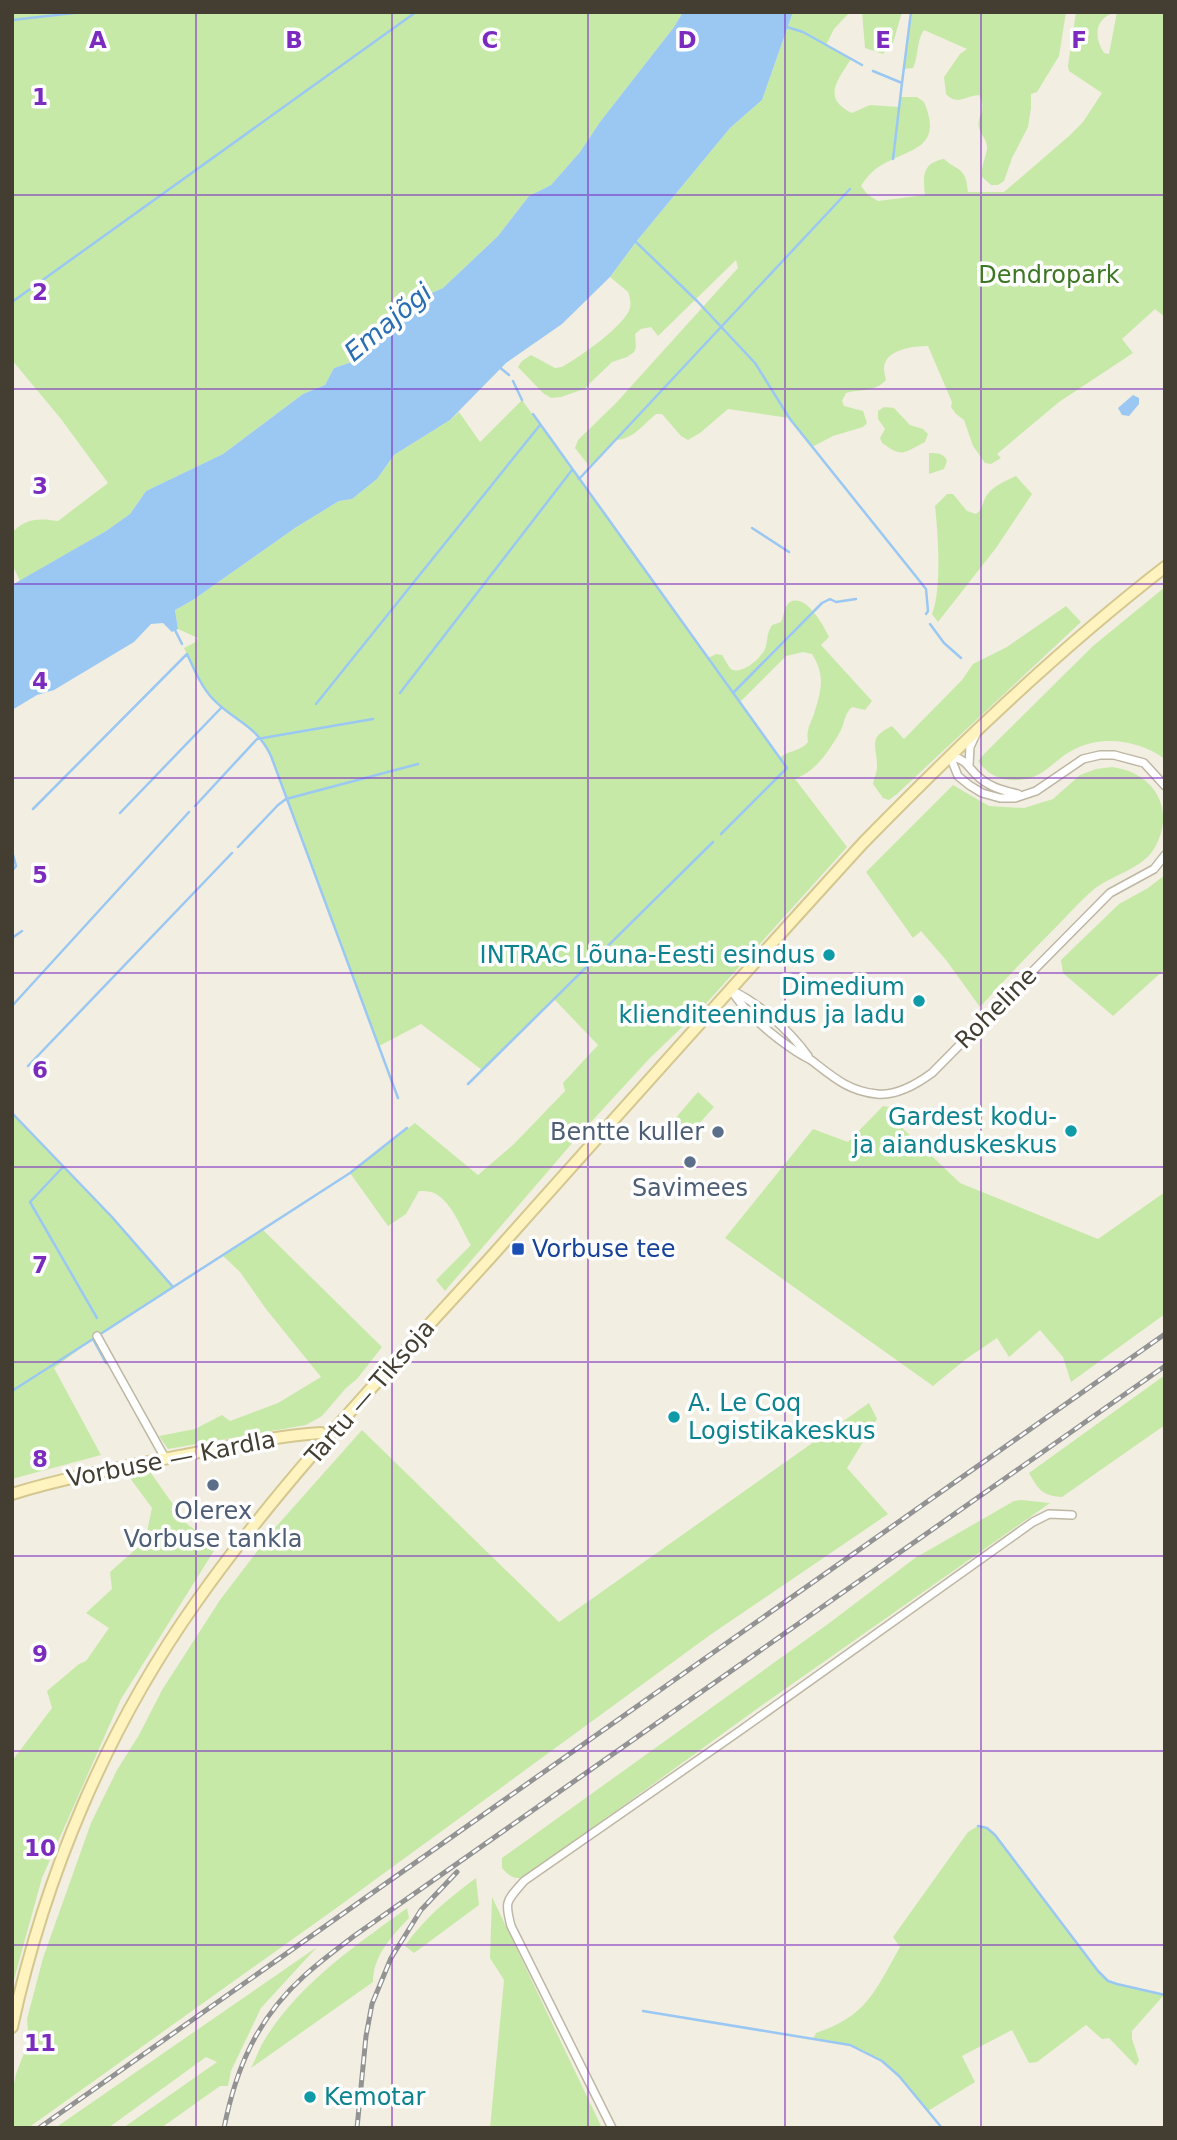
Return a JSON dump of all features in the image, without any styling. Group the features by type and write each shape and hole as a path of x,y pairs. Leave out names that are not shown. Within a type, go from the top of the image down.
{"main road":[{"name":"Tartu — Tiksoja","path":"12,2027 42,1912 88,1793 119,1730 154,1668 196,1603 267,1510 863,843 979,728 1128,595 1165,567"},
{"name":"Vorbuse — Kardla","path":"12,1493 165,1458 276,1437 321,1433 329,1439"}],"street":[{"path":"969,767 970,747 979,728"},
{"path":"950,756 958,776 982,793 1000,797 1015,798 1036,791 1083,759 1100,755 1114,755 1144,762 1165,786"},
{"path":"950,756 962,759 979,778 990,785 1022,795"},
{"name":"Roheline","path":"730,989 751,1000 801,1046 810,1060 840,1083 878,1094 901,1090 922,1081 932,1073 1110,893 1154,869 1165,855"},
{"path":"97,1336 165,1458"},
{"path":"612,2128 511,1926 506,1907 511,1896 524,1881 1033,1522 1049,1514 1072,1515"}],"green space":[{"path":"12,12 683,12 580,152 551,185 529,196 498,236 443,288 420,298 404,322 361,359 334,368 325,385 303,394 223,454 146,491 130,514 20,581 12,564 12,533 22,524 33,520 58,521 108,483 61,419 12,360"},
{"name":"Dendropark","path":"793,12 850,12 834,29 826,45 851,59 835,88 837,101 843,107 852,113 870,105 899,107 900,97 917,97 924,102 930,129 927,138 921,145 877,168 861,186 868,195 878,201 925,195 924,182 928,167 944,159 961,171 966,178 968,192 1004,192 1083,122 1102,93 1069,71 1076,12 1116,12 1100,23 1097,34 1100,47 1104,53 1109,54 1117,12 1165,12 1165,317 1155,309 1122,339 1133,353 1059,402 997,454 1001,458 991,464 985,463 973,446 964,420 951,407 952,402 928,346 908,348 895,353 886,362 886,380 882,384 846,393 842,401 844,406 863,411 867,423 863,427 833,436 812,447 789,418 728,409 688,440 681,436 662,414 656,414 633,434 616,440 590,467 575,448 578,440 616,403 738,268 736,260 658,336 651,327 641,329 635,334 634,352 612,362 584,389 551,398 518,367 531,355 555,368 562,367 620,324 630,306 630,300 628,292 610,277 730,128 762,100"},
{"path":"862,12 902,12 893,43 883,54 865,48"},
{"path":"911,12 1066,12 1059,56 1037,92 1031,94 1028,127 1004,181 998,185 991,185 982,177 987,146 979,128 982,105 979,95 958,100 946,94 944,77 960,54 967,49 924,30 913,68 904,69"},
{"path":"522,400 708,658 716,654 722,655 731,669 736,670 752,664 764,650 772,625 781,622 788,604 796,600 814,612 829,637 821,645 872,701 865,710 852,707 840,732 816,766 795,779 847,847 702,1008 649,1059 580,1134 445,1291 436,1280 471,1245 447,1204 434,1193 419,1191 406,1214 388,1226 350,1173 415,1123 478,1175 514,1144 565,1091 563,1083 598,1045 554,999 482,1070 421,1024 379,1046 271,756 258,736 219,706 199,680 184,648 198,638 178,629 175,610 295,528 339,501 352,499 377,479 394,455 459,412 480,442","holes":["803,652 812,654 819,669 821,684 808,731 808,742 802,748 779,758 740,702 786,656"]},
{"path":"884,407 894,408 910,425 923,429 928,434 925,442 903,452 894,451 882,443 880,438 885,429 878,419 878,411"},
{"path":"929,453 944,456 947,461 944,469 929,474"},
{"path":"1016,476 1032,494 996,548 938,622 932,614 938,576 935,506 947,494 953,494 967,511 976,514 990,492"},
{"path":"1165,587 1165,759 1134,744 1111,741 1077,748 1039,774 1022,780 1005,779 984,768 978,761 985,753 1093,646"},
{"path":"1066,606 1081,622 897,794 889,800 883,798 873,784 877,767 875,743 879,734 892,726 904,739 962,680 973,664 1007,647"},
{"path":"1112,767 1140,776 1157,795 1163,820 1161,834 1154,849 1141,862 1099,885 980,1007 921,931 913,938 866,872 953,785 989,806 1024,808 1053,799 1080,775"},
{"path":"1165,875 1165,969 1113,1016 1063,973 1061,960 1119,904"},
{"path":"698,1092 714,1107 688,1136 672,1122"},
{"path":"883,1106 895,1108 896,1122 960,1183 1098,1239 1165,1192 1165,1314 1071,1382 1063,1357 1040,1330 1009,1357 997,1338 933,1386 725,1238 813,1129 848,1142"},
{"path":"12,1113 112,1217 173,1287 54,1368 101,1455 12,1479"},
{"path":"262,1229 382,1347 357,1379 322,1416 306,1425 168,1449 159,1436 195,1429 222,1415 230,1421 278,1403 321,1377 240,1272 222,1255"},
{"path":"1165,1375 1165,1425 1062,1497 1045,1493 1038,1487 1029,1473"},
{"path":"869,1403 877,1419 847,1468 888,1514 710,1635 335,1909 28,2128 12,2128 12,2093 29,2040 27,2019 43,1958 91,1823 117,1770 162,1690 220,1600 274,1529 362,1430 559,1622"},
{"path":"148,1469 187,1524 217,1546 121,1699 42,1878 12,1987 12,1761 52,1708 47,1691 86,1661 109,1628 86,1613 112,1589 110,1572 145,1541 152,1508 127,1474"},
{"path":"1014,1501 1050,1503 761,1706 526,1876 512,1877 502,1868 502,1858 828,1624 915,1558"},
{"path":"978,1826 987,1828 995,1835 1108,1981 1164,1995 1132,2031 1139,2060 1136,2066 1109,2038 1102,2039 1086,2025 1037,2062 1029,2063 1012,2030 962,2056 975,2082 928,2111 912,2091 875,2057 847,2045 813,2039 816,2033 847,2019 868,2000 900,1947 893,1937 968,1832"},
{"path":"476,1878 479,1905 414,1953 405,1946 420,1926"},
{"path":"492,1897 602,2128 490,2128 504,1980 490,1958"},
{"path":"407,1908 409,1918 380,1955 373,1982 251,2068 265,2039 295,2000 330,1967"},
{"path":"317,1947 261,2008 231,2071 228,2086 220,2086 161,2128 123,2128 217,2062 206,2057 108,2128 55,2128"}],"water":[{"path":"683,12 793,12 762,100 730,128 610,277 562,324 506,363 450,420 394,455 377,479 352,499 339,501 295,528 175,610 178,629 172,632 163,623 151,624 134,642 54,690 37,695 12,710 12,585 106,531 130,514 146,491 223,454 303,394 325,385 334,368 361,359 404,322 420,298 443,288 498,236 529,196 551,185 580,152"},
{"path":"1133,395 1139,398 1139,404 1129,416 1122,415 1118,408"}],"waterway":[{"path":"12,20 83,12"},
{"path":"12,302 416,12"},
{"path":"902,83 911,12"},
{"path":"787,27 803,32 862,65"},
{"path":"873,71 902,83 893,159"},
{"path":"579,479 850,189"},
{"path":"636,242 697,301 755,363 790,419 926,589 926,614"},
{"path":"498,366 509,375"},
{"path":"513,381 522,400"},
{"path":"533,414 787,768 721,834"},
{"path":"316,704 540,425"},
{"path":"400,693 572,470"},
{"path":"752,528 789,552"},
{"path":"733,693 822,603 830,599 836,602 856,599"},
{"path":"930,624 944,643 961,658"},
{"path":"174,628 182,644"},
{"path":"33,809 187,654 208,693 251,730 271,756 398,1098"},
{"path":"120,813 222,707"},
{"path":"195,806 257,739 373,719"},
{"path":"238,847 286,799 418,764"},
{"path":"12,1006 189,812"},
{"path":"468,1084 713,842"},
{"path":"12,851 16,866 12,871"},
{"path":"28,1066 232,853"},
{"path":"12,938 22,931"},
{"path":"12,1113 112,1217 173,1287"},
{"path":"102,1333 350,1173 407,1128"},
{"path":"63,1167 30,1202 97,1318"},
{"path":"12,1391 93,1339 106,1363"},
{"path":"978,1826 987,1828 995,1835 1108,1981 1165,1995"},
{"path":"643,2011 850,2045 882,2061 899,2076 942,2128"}],"railway":[{"path":"39,2128 1165,1334"},
{"path":"224,2128 242,2065 261,2027 287,1993 322,1961 1165,1366"},
{"path":"357,2128 366,2036 372,2004 391,1958 421,1910 457,1872"}],"place":[{"name":"INTRAC Lõuna-Eesti esindus","path":"829,955"},
{"name":"Dimedium klienditeenindus ja ladu","path":"919,1001"},
{"name":"Gardest kodu- ja aianduskeskus","path":"1071,1131"},
{"name":"Bentte kuller","path":"718,1132"},
{"name":"Savimees","path":"690,1162"},
{"name":"Vorbuse tee","path":"518,1249"},
{"name":"A. Le Coq Logistikakeskus","path":"674,1417"},
{"name":"Olerex Vorbuse tankla","path":"213,1485"},
{"name":"Kemotar","path":"310,2097"}],"water label":[{"name":"Emajõgi","path":"388,322"}]}
